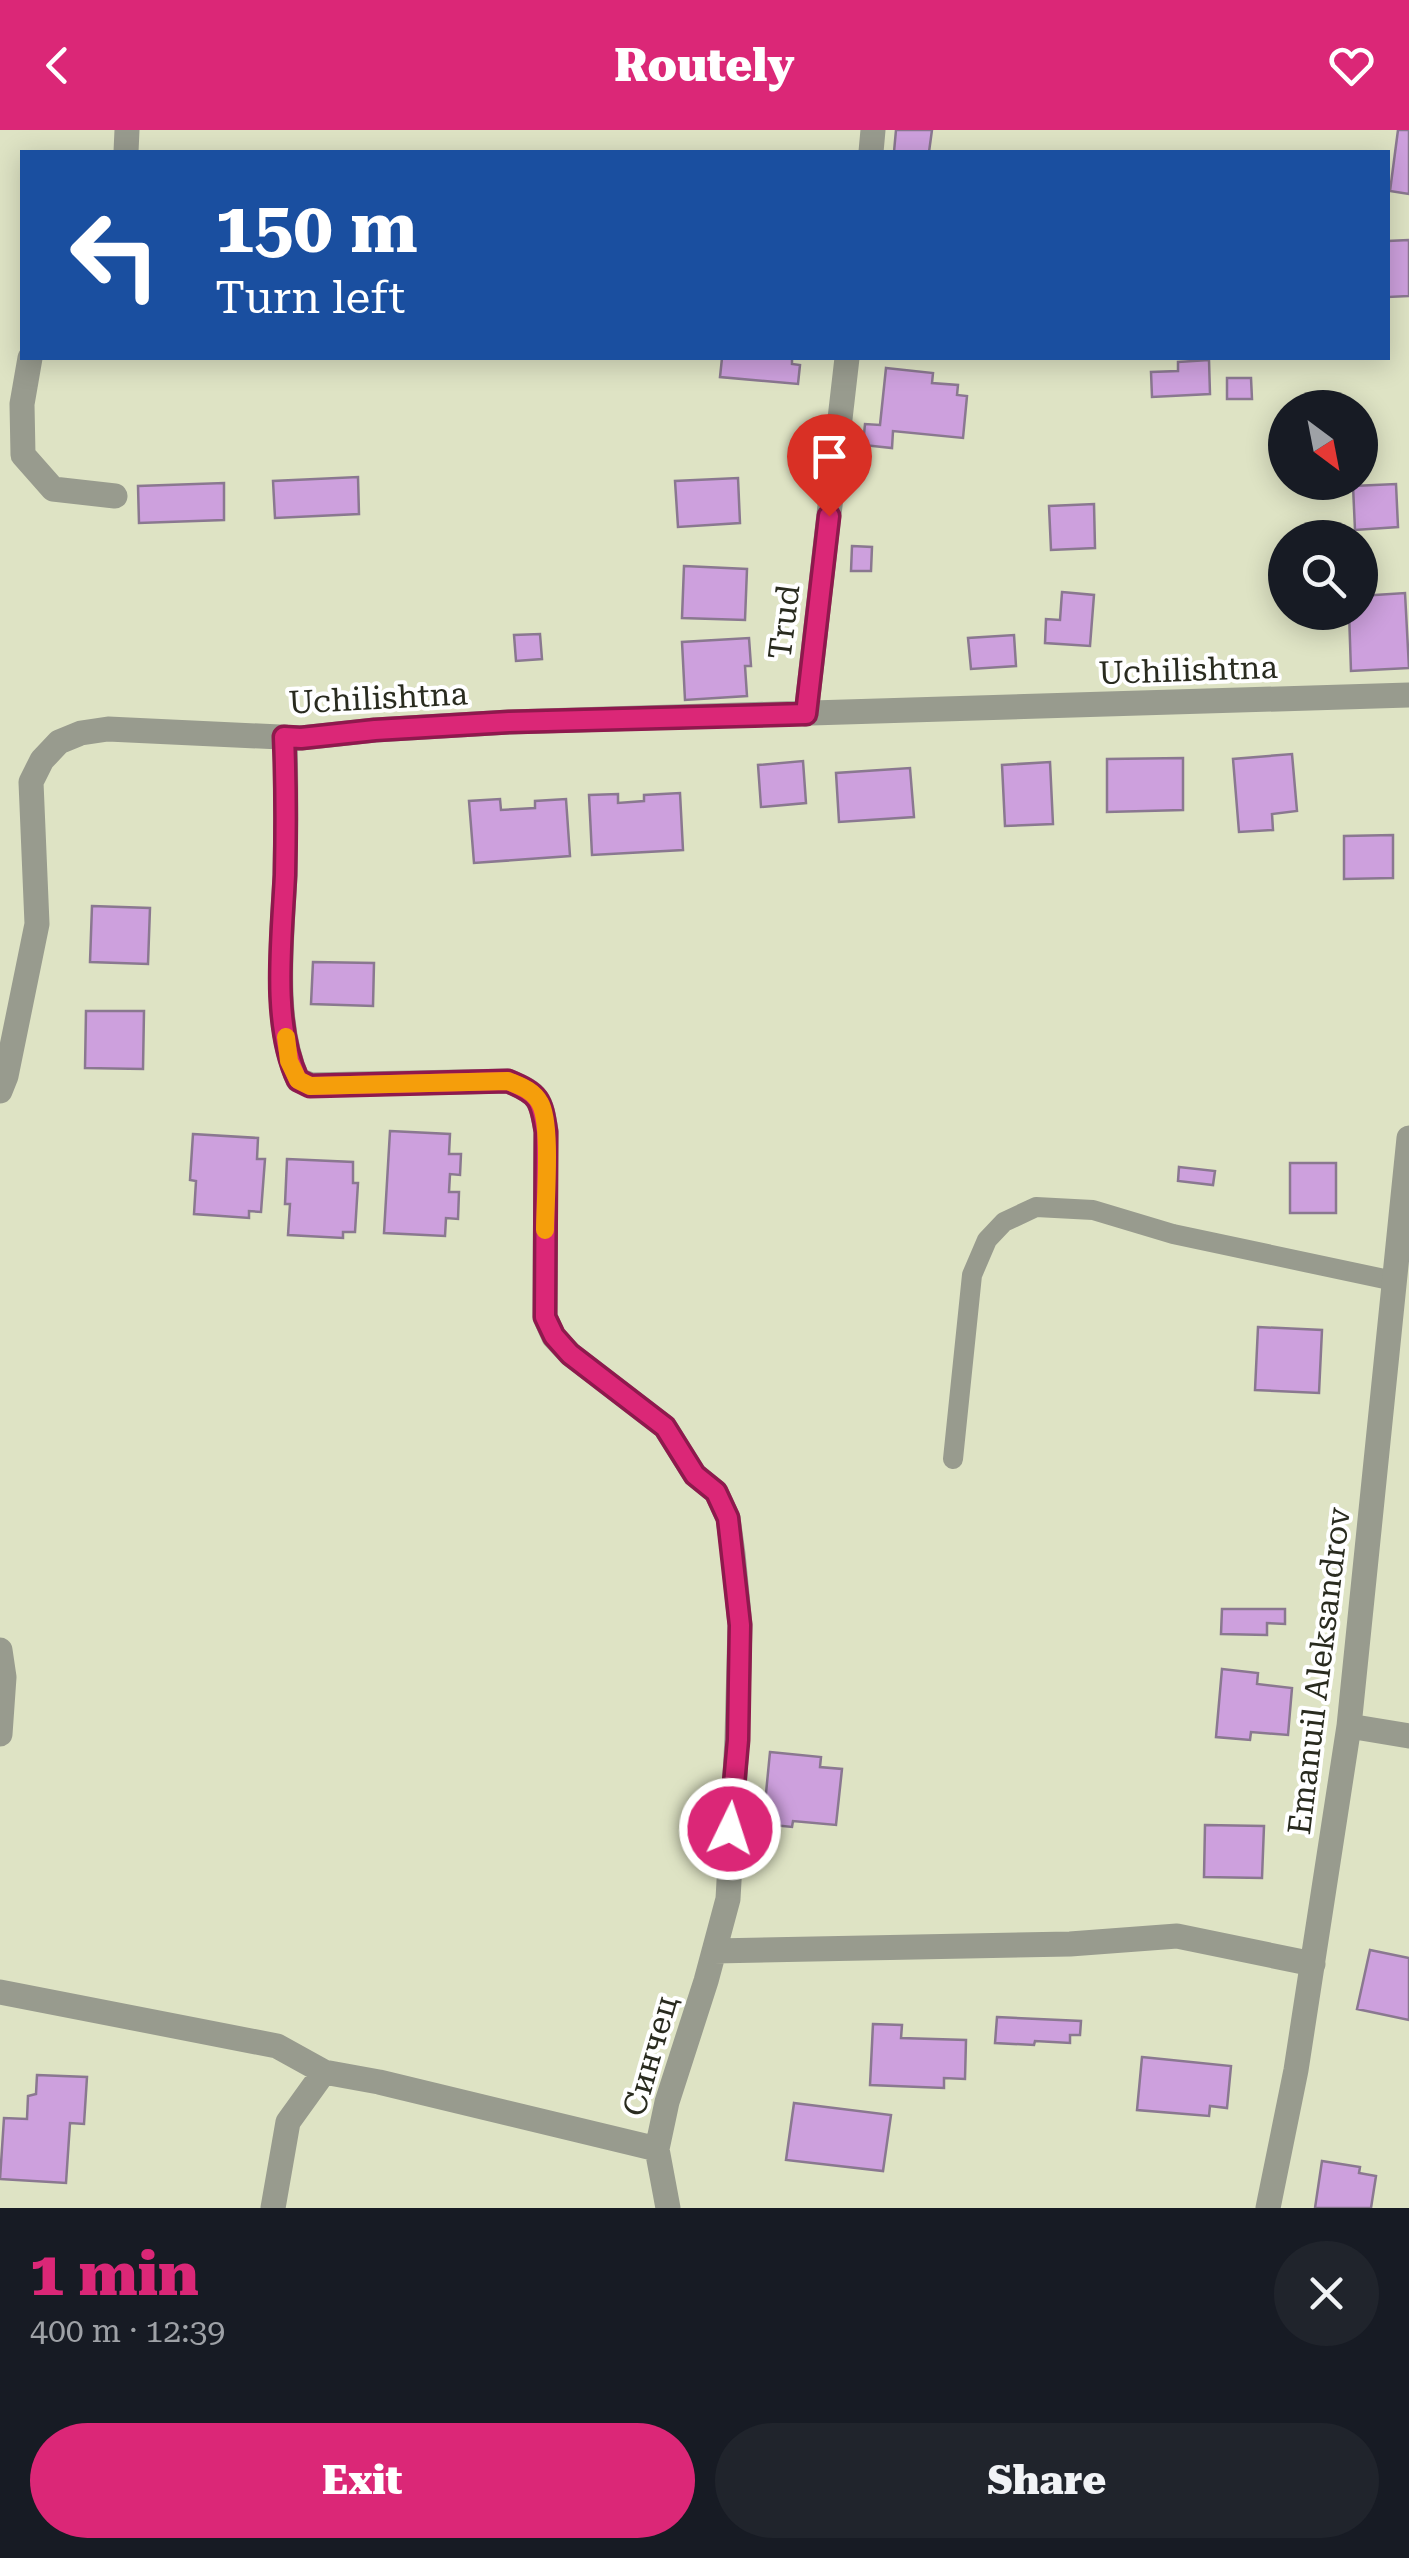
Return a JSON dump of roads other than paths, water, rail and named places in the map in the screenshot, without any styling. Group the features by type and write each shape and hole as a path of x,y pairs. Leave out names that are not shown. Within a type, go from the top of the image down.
{"street":[{"path":"30,360 22,404 23,455 53,488 115,496"},
{"name":"Trud","path":"806,714 847,360"},
{"name":"Uchilishtna","path":"3,1084 37,924 31,782 42,760 59,742 81,734 108,729 301,738 509,722 1409,696"},
{"name":"Синчец","path":"284,737 286,842 280,978 289,1061 298,1080 310,1086 508,1081 528,1089 542,1104 546,1132 545,1317 554,1336 570,1354 665,1427 695,1475 716,1492 728,1518 740,1625 738,1740 728,1898 667,2102 657,2149 668,2208"},
{"name":"Emanuil Aleksandrov","path":"1268,2208 1296,2070 1349,1726 1394,1281 1405,1208 1409,1138"},
{"path":"0,1650 4,1677 0,1734"},
{"path":"1349,1726 1409,1736"},
{"path":"714,1950 1070,1944 1177,1936 1312,1964"},
{"path":"0,1992 277,2046 324,2072 657,2149"},
{"path":"273,2208 288,2122 324,2072"}],"lane":[{"path":"953,1459 972,1275 987,1240 1004,1222 1036,1207 1093,1210 1173,1234 1394,1281"}]}
